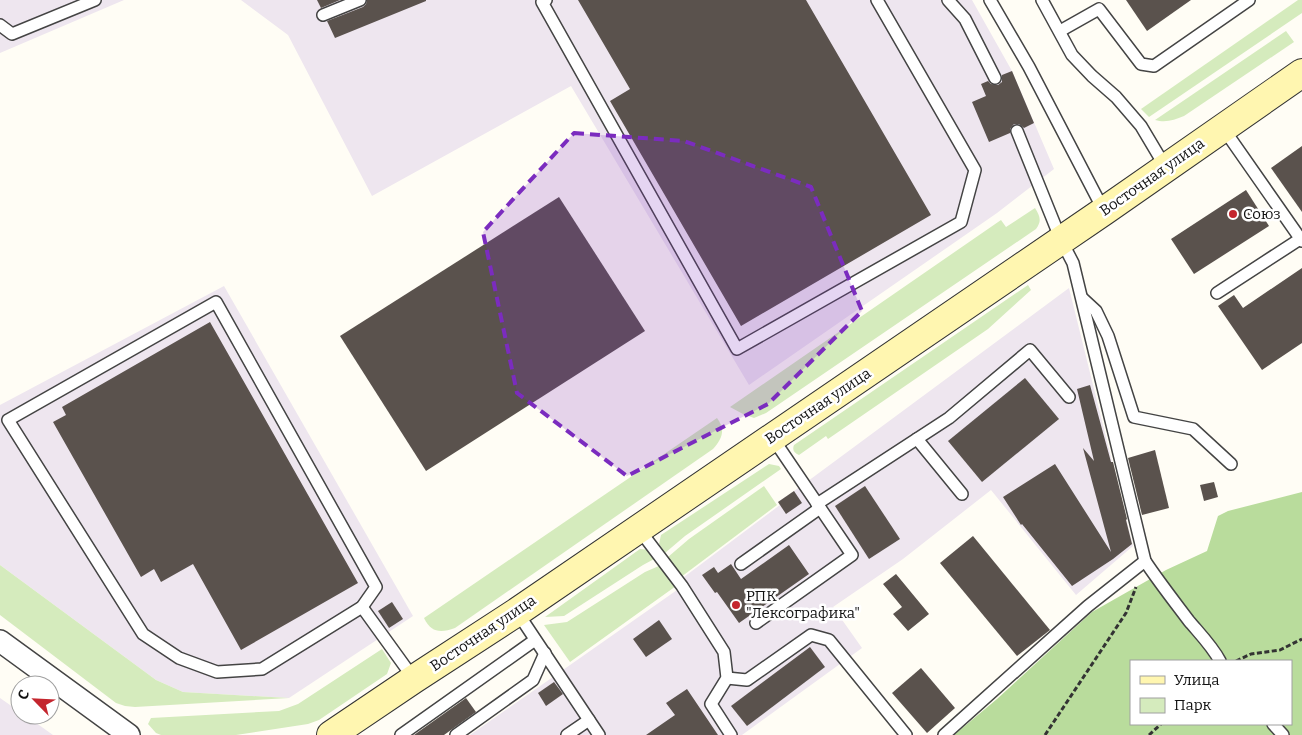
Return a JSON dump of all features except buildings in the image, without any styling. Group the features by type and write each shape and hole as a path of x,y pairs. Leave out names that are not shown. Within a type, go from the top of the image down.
{"street":[{"name":"Восточная улица","path":"331,735 516,612 1223,128 1299,80"},
{"path":"0,641 129,735"}],"lane":[{"path":"0,25 12,34 96,0"},
{"path":"323,15 360,0"},
{"path":"546,0 542,2 737,349 961,222 975,170 877,0"},
{"path":"948,0 965,19 995,78"},
{"path":"990,0 1029,67 1104,211"},
{"path":"1042,0 1072,56 1116,97 1141,126 1166,168"},
{"path":"1060,31 1099,9 1141,64 1154,66 1249,0"},
{"path":"1217,293 1301,240 1223,128"},
{"path":"1017,131 1061,240 1073,263 1146,561 1161,585 1214,650 1219,660"},
{"path":"1083,299 1096,311 1108,336 1134,417 1193,429 1231,464"},
{"path":"216,302 376,588 362,607 262,669 217,672 179,658 143,634 8,420 216,302"},
{"path":"741,564 819,506 916,438 949,418 1030,350 1069,397"},
{"path":"756,623 852,556 772,437"},
{"path":"916,438 962,494"},
{"path":"638,528 682,586 724,652 726,678 711,704 732,735"},
{"path":"944,735 1088,606 1146,561"},
{"path":"362,607 414,679"},
{"path":"516,612 599,735"},
{"path":"726,678 746,680 811,635 829,640 906,735"},
{"path":"401,735 535,640"},
{"path":"456,735 533,680 545,653"},
{"path":"567,735 589,720"},
{"path":"1274,725 1283,735"}],"path":[{"path":"1045,735 1126,613 1146,561"},
{"path":"1238,660 1251,654 1280,650 1302,639"},
{"path":"1149,735 1160,725"}],"highlighted area":[{"path":"574,133 684,141 811,187 862,311 768,404 627,476 517,393 483,232"}],"shaded area":[{"path":"0,0 124,0 0,53"},
{"path":"241,0 972,0 1012,71 1054,169 997,213 749,385 571,86 372,196 288,35"},
{"path":"224,286 413,616 289,698 183,692 156,680 0,565 0,405"},
{"path":"1069,288 1133,546 1076,595 991,490 903,559 833,607 862,648 742,735 470,735 687,583 684,577 780,505 778,502"},
{"path":"0,698 10,705 10,725 39,725 53,735 0,735"}],"green space":[{"path":"1298,0 1302,0 1302,13 1149,117 1141,109"},
{"path":"1286,31 1294,42 1184,116 1170,121 1155,120"},
{"path":"1035,208 1040,219 1036,229 766,413 754,418 730,407 1001,220 1006,227"},
{"path":"1028,285 1031,290 988,329 828,439 826,436 799,455 795,452 794,445"},
{"path":"717,418 720,422 722,434 719,442 713,449 455,628 441,631 433,629 427,623 424,618"},
{"path":"769,464 779,466 781,469 685,536 665,553 659,544 661,535"},
{"path":"764,486 777,505 681,577 668,557 689,539"},
{"path":"1302,492 1302,735 954,735 997,699 1092,612 1166,570 1207,551 1218,516 1228,511"},
{"path":"640,549 651,550 656,558 564,616 545,617"},
{"path":"0,565 156,680 183,692 289,698 135,707 116,703 0,615"},
{"path":"661,565 676,586 570,662 544,625 567,622 645,572"},
{"path":"382,649 391,663 387,674 319,720 308,724 236,735 161,735 156,733 148,724 151,718 279,711 298,704"}],"place":[{"name":"Союз","path":"1233,214"},
{"name":"РПК \"Лексографика\"","path":"736,605"}]}
